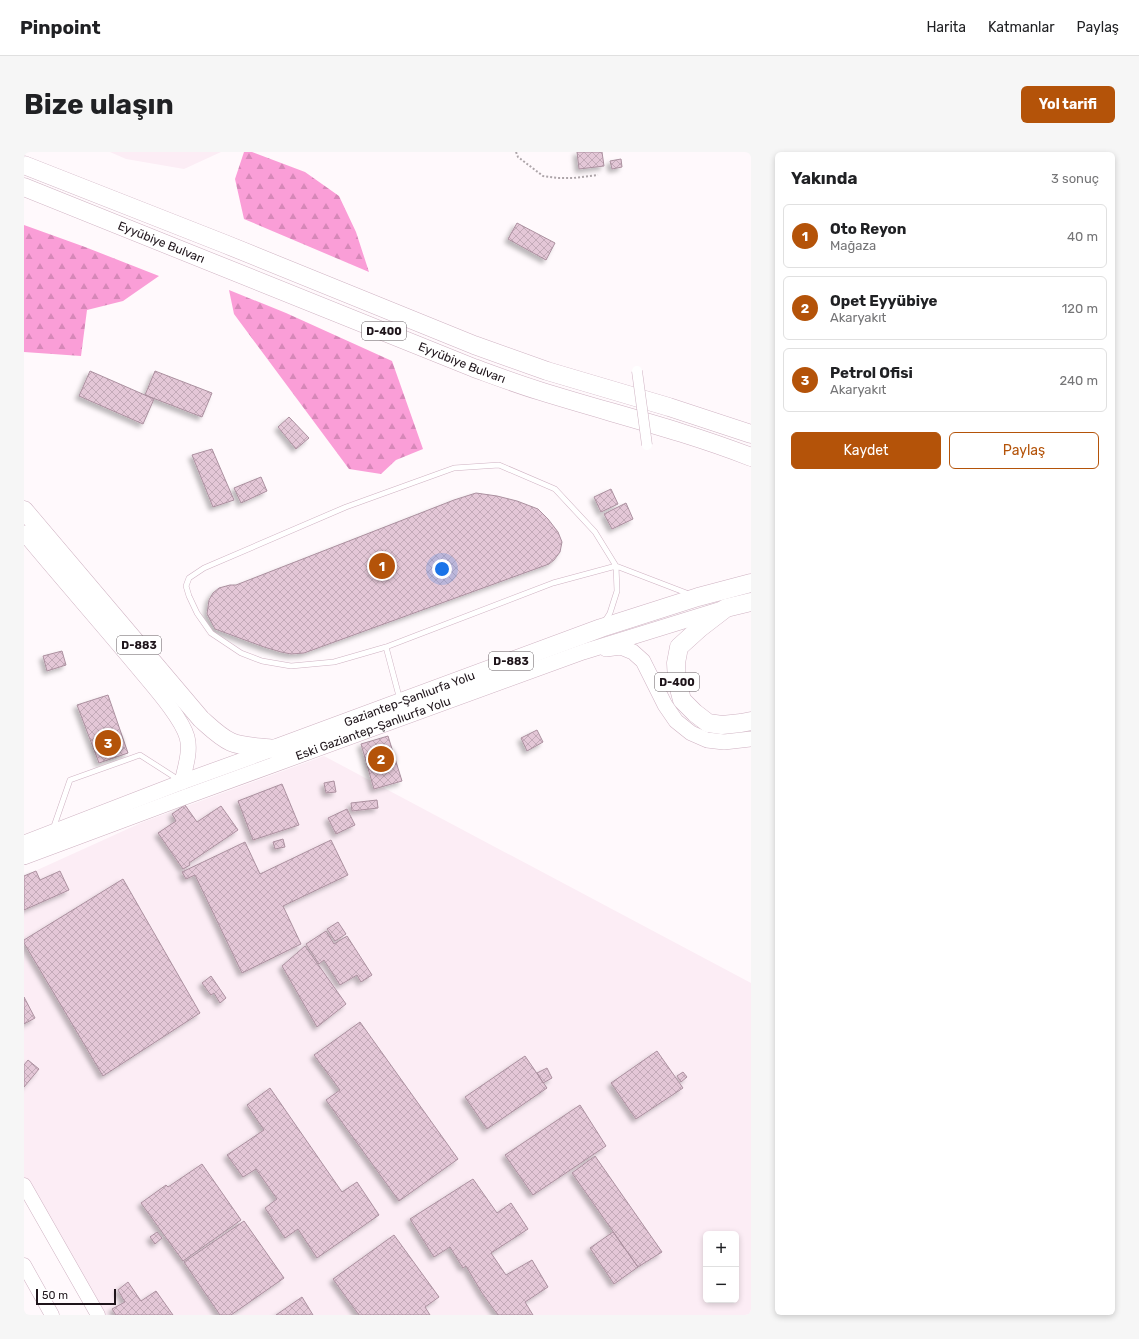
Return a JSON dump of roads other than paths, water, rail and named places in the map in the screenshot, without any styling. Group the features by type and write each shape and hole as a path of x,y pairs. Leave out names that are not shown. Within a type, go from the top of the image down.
{"highway":[{"name":"Eyyübiye Bulvarı","path":"24,165 225,244 474,345 547,371 669,407 751,434"},
{"name":"Eyyübiye Bulvarı","path":"24,187 474,368 540,391 712,442 751,457"},
{"name":"D-400","path":"669,407 751,422"},
{"name":"D-883","path":"24,510 201,719 216,733 231,742 274,749"},
{"name":"Gaziantep-Şanlıurfa Yolu","path":"274,749 601,628 698,597 751,584"},
{"name":"D-400","path":"751,602 726,608 700,628 679,647 676,663 677,681 682,700 695,713 708,723 722,725 751,721"}],"main road":[{"path":"24,533 116,641 181,722 187,738 188,755 182,782"},
{"name":"Eski Gaziantep-Şanlıurfa Yolu","path":"24,858 199,792 583,652 726,608"},
{"path":"583,652 621,648 633,652 644,661 665,705 676,721 691,733 707,740 724,742 751,739"},
{"path":"24,843 182,782 274,749"}],"street":[{"path":"637,371 648,445"},
{"path":"24,1185 98,1315"},
{"path":"24,1265 52,1315"}],"lane":[{"path":"601,628 610,613 617,591 616,566 595,532 555,489 499,466 454,468 346,507 204,568 189,578 186,586 197,613 211,633 241,653 262,661 291,666 334,662 386,647 553,583 616,566 698,597"},
{"path":"386,647 400,702"},
{"path":"52,832 70,780 140,754 182,782"}],"place":[{"name":"Oto Reyon","path":"382,566"},
{"name":"Petrol Ofisi","path":"108,743"},
{"name":"Opet Eyyübiye","path":"381,759"}]}
